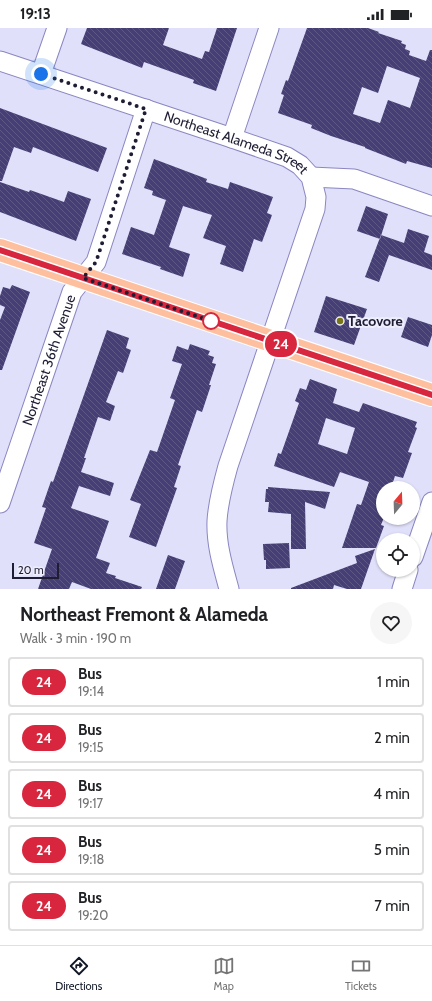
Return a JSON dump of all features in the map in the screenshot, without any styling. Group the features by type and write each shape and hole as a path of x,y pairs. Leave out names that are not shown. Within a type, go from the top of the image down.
{"main road":[{"path":"0,250 432,395"}],"street":[{"path":"41,74 56,28"},
{"path":"232,138 270,28"},
{"name":"Northeast Alameda Street","path":"0,61 287,157 300,165 311,177 316,197 315,209 228,466 221,495 217,523 218,542 221,563 229,589"},
{"name":"Northeast 36th Avenue","path":"0,503 72,292 96,262 146,109"},
{"path":"311,177 354,179 432,206"},
{"path":"420,537 432,502"},
{"path":"402,589 406,577"}],"building":[{"path":"87,28 169,28 163,45 202,59 205,51 209,52 217,28 237,28 216,91 193,83 194,80 144,62 142,68 81,44"},
{"path":"307,28 368,28 402,41 401,43 406,45 405,49 410,51 409,55 426,61 430,50 432,50 432,168 407,161 406,164 365,147 331,136 311,128 312,125 278,113 284,95 281,94 286,80 288,81","holes":["387,66 420,78 410,108 388,100 380,123 353,114 362,87 378,93"]},
{"path":"0,108 107,148 98,172 33,147 31,153 14,147 2,181 0,181"},
{"path":"154,159 207,179 206,182 228,189 230,182 273,197 267,213 272,215 262,242 254,239 243,272 220,264 226,246 203,238 212,215 183,206 169,247 190,254 183,277 160,269 161,267 122,254 131,227 154,235 166,200 152,195 153,191 144,188"},
{"path":"0,182 29,192 30,190 64,202 68,191 91,199 76,241 0,212"},
{"path":"366,206 388,214 380,239 357,231"},
{"path":"408,229 429,236 424,252 432,255 432,270 389,255 379,282 365,277 381,235 404,243"},
{"path":"12,285 30,292 2,370 0,370 0,320 5,307 0,305 0,296 3,287 10,289"},
{"name":"Tacovore","path":"326,296 367,309 354,345 314,332"},
{"path":"408,317 432,325 432,335 428,347 401,337"},
{"path":"107,330 129,338 126,348 131,350 123,373 118,371 106,402 115,406 110,421 98,417 84,458 86,458 81,472 114,483 110,496 79,486 71,508 109,521 96,558 110,563 106,573 116,576 115,578 142,587 141,589 91,589 72,582 69,589 38,589 52,549 34,543 46,508 42,507 51,481 53,482"},
{"path":"190,344 210,351 208,355 214,357 212,363 216,364 202,412 197,410 178,465 181,466 174,487 177,488 156,547 129,537 141,504 130,500 150,450 157,452 175,400 170,398 182,364 172,361 177,346 188,350"},
{"path":"310,379 337,389 333,403 359,412 363,403 417,422 415,427 417,428 408,452 412,453 403,478 395,476 393,481 376,481 376,525 384,526 381,533 376,533 376,548 342,548 357,504 361,505 369,482 340,472 334,487 274,466 278,453 281,454 299,403 295,401 300,388 306,390","holes":["326,418 355,428 347,454 318,444"]},
{"path":"268,487 330,492 325,509 305,502 306,549 291,549 291,514 268,512 269,502 265,502 266,489 268,489"},
{"path":"289,543 290,568 266,569 263,544"},
{"path":"375,549 361,589 347,589 334,585 333,589 291,589 357,563 355,556"},
{"path":"168,555 185,561 175,589 156,589"}],"bus line":[{"name":"24","path":"0,250 432,395"}],"place":[{"name":"Tacovore","path":"340,321"}],"route":[{"path":"41,74 146,109 96,262 83,278 217,323 211,321"}]}
